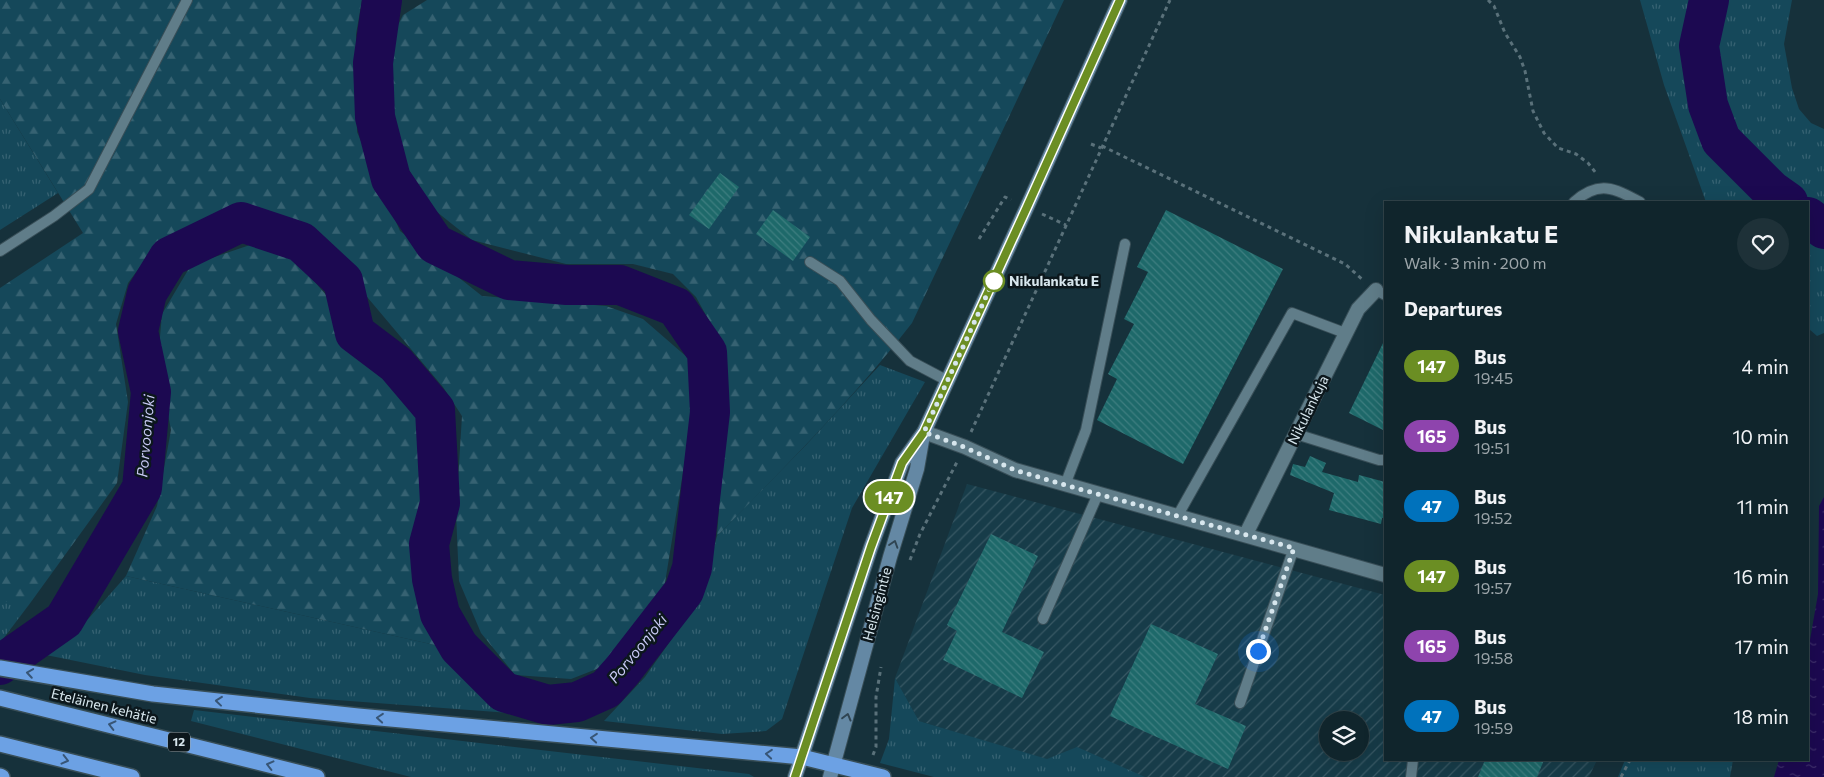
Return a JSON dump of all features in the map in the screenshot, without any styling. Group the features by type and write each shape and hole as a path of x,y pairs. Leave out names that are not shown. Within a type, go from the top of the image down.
{"highway":[{"path":"0,668 153,694 429,723 802,757 832,771 868,773 883,777"},
{"name":"Eteläinen kehätie","path":"0,698 317,777"},
{"path":"0,744 132,777"}],"main road":[{"name":"Helsingintie","path":"795,777 871,547 902,463 924,432 1120,0"},
{"name":"Helsingintie","path":"832,771 890,557 917,469 924,432"}],"street":[{"name":"Nikulankuja","path":"1246,534 1358,309 1381,293"},
{"path":"924,432 964,447 1015,470 1384,574"}],"lane":[{"path":"0,251 54,216 89,189 106,160 187,0"},
{"path":"1576,201 1592,190 1605,187 1621,192 1638,201"},
{"path":"1065,485 1086,430 1125,244"},
{"path":"810,262 840,281 871,320 910,361 948,381"},
{"path":"1178,515 1292,313 1346,333"},
{"path":"1296,434 1384,460"},
{"path":"1043,620 1098,494"},
{"path":"1240,703 1294,548"},
{"path":"1411,777 1413,761"}],"path":[{"path":"908,564 920,534 964,447 1170,0"},
{"path":"1488,0 1494,6 1505,33 1520,57 1525,70 1533,112 1544,133 1558,148 1576,154 1588,163 1602,180 1605,187"},
{"path":"1091,144 1102,147 1345,264 1381,293"},
{"path":"868,773 876,747 876,697 882,658"},
{"path":"1621,777 1629,761"}],"shaded area":[{"path":"967,484 1384,595 1384,761 1597,761 1589,777 1104,777 919,721 895,678"}],"green space":[{"path":"0,0 362,0 356,34 357,132 400,231 482,296 606,306 643,319 688,358 694,405 661,607 612,663 571,679 515,675 481,633 459,581 456,513 462,416 443,387 309,228 237,205 157,244 128,283 116,324 128,402 117,483 31,602 0,602 0,288 83,233 0,99"},
{"path":"427,0 1064,0 912,323 842,406 717,536 725,430 723,346 696,297 673,274 633,264 566,264 472,240 427,204 395,143 388,45 403,15"},
{"path":"1640,0 1792,0 1784,44 1792,88 1799,109 1811,123 1824,129 1824,333 1817,336 1809,329 1809,201 1706,201 1664,85"},
{"path":"0,99 58,193 0,230"},
{"path":"250,245 294,258 333,303 343,346 414,405 423,434 417,578 444,647 126,576 157,506 171,430 158,360 162,314 191,265"},
{"path":"880,365 925,382 852,508 782,719 766,731 722,734 604,721 645,677 699,600 717,536 806,445"},
{"path":"126,576 444,647 484,699 525,714 310,698 145,675 41,654 89,618"},
{"path":"0,602 31,602 0,643"},
{"path":"895,678 919,721 1047,759 1077,747 1145,777 934,777 880,763 889,739"},
{"path":"194,710 749,774 754,777 411,777 191,721"},
{"path":"1625,761 1733,761 1730,777 1618,777"}],"water":[{"path":"1824,497 1824,777 1774,777 1779,761 1809,761 1809,645 1818,594 1819,506"}],"building":[{"path":"720,173 739,187 709,229 689,215"},
{"path":"773,210 810,237 793,261 756,234"},
{"path":"1166,210 1283,269 1183,464 1097,420 1117,379 1108,374 1134,324 1124,319 1148,272 1137,267"},
{"path":"1384,341 1384,430 1349,413"},
{"path":"1310,456 1326,463 1322,472 1358,482 1359,475 1384,482 1384,518 1382,518 1381,524 1329,510 1334,493 1290,475 1293,464 1305,467"},
{"path":"991,534 1038,556 1002,632 1044,652 1022,698 943,660 957,631 947,625"},
{"path":"1151,624 1218,654 1195,704 1246,726 1228,769 1110,716"},
{"path":"1485,761 1544,761 1537,777 1478,777"}],"waterway":[{"name":"Porvoonjoki","path":"0,665 64,620 142,488 151,392 138,331 147,293 169,257 241,222 301,242 343,281 355,333 396,364 435,410 440,503 429,544 432,579 440,614 459,647 504,692 548,705 577,702 606,689 684,591 692,568 710,412 707,352 676,307 620,285 567,285 509,280 435,244 391,179 375,117 373,63 382,0"},
{"name":"Porvoonjoki","path":"1709,0 1699,46 1708,105 1721,140 1771,190 1787,201"},
{"name":"Porvoonjoki","path":"1809,218 1824,229"}],"bus line":[{"name":"147","path":"795,777 871,547 902,463 924,432 1120,0"}],"place":[{"name":"Nikulankatu E","path":"994,281"}],"route":[{"path":"994,281 995,277 924,432 964,447 1015,470 1294,548 1258,651"}]}
